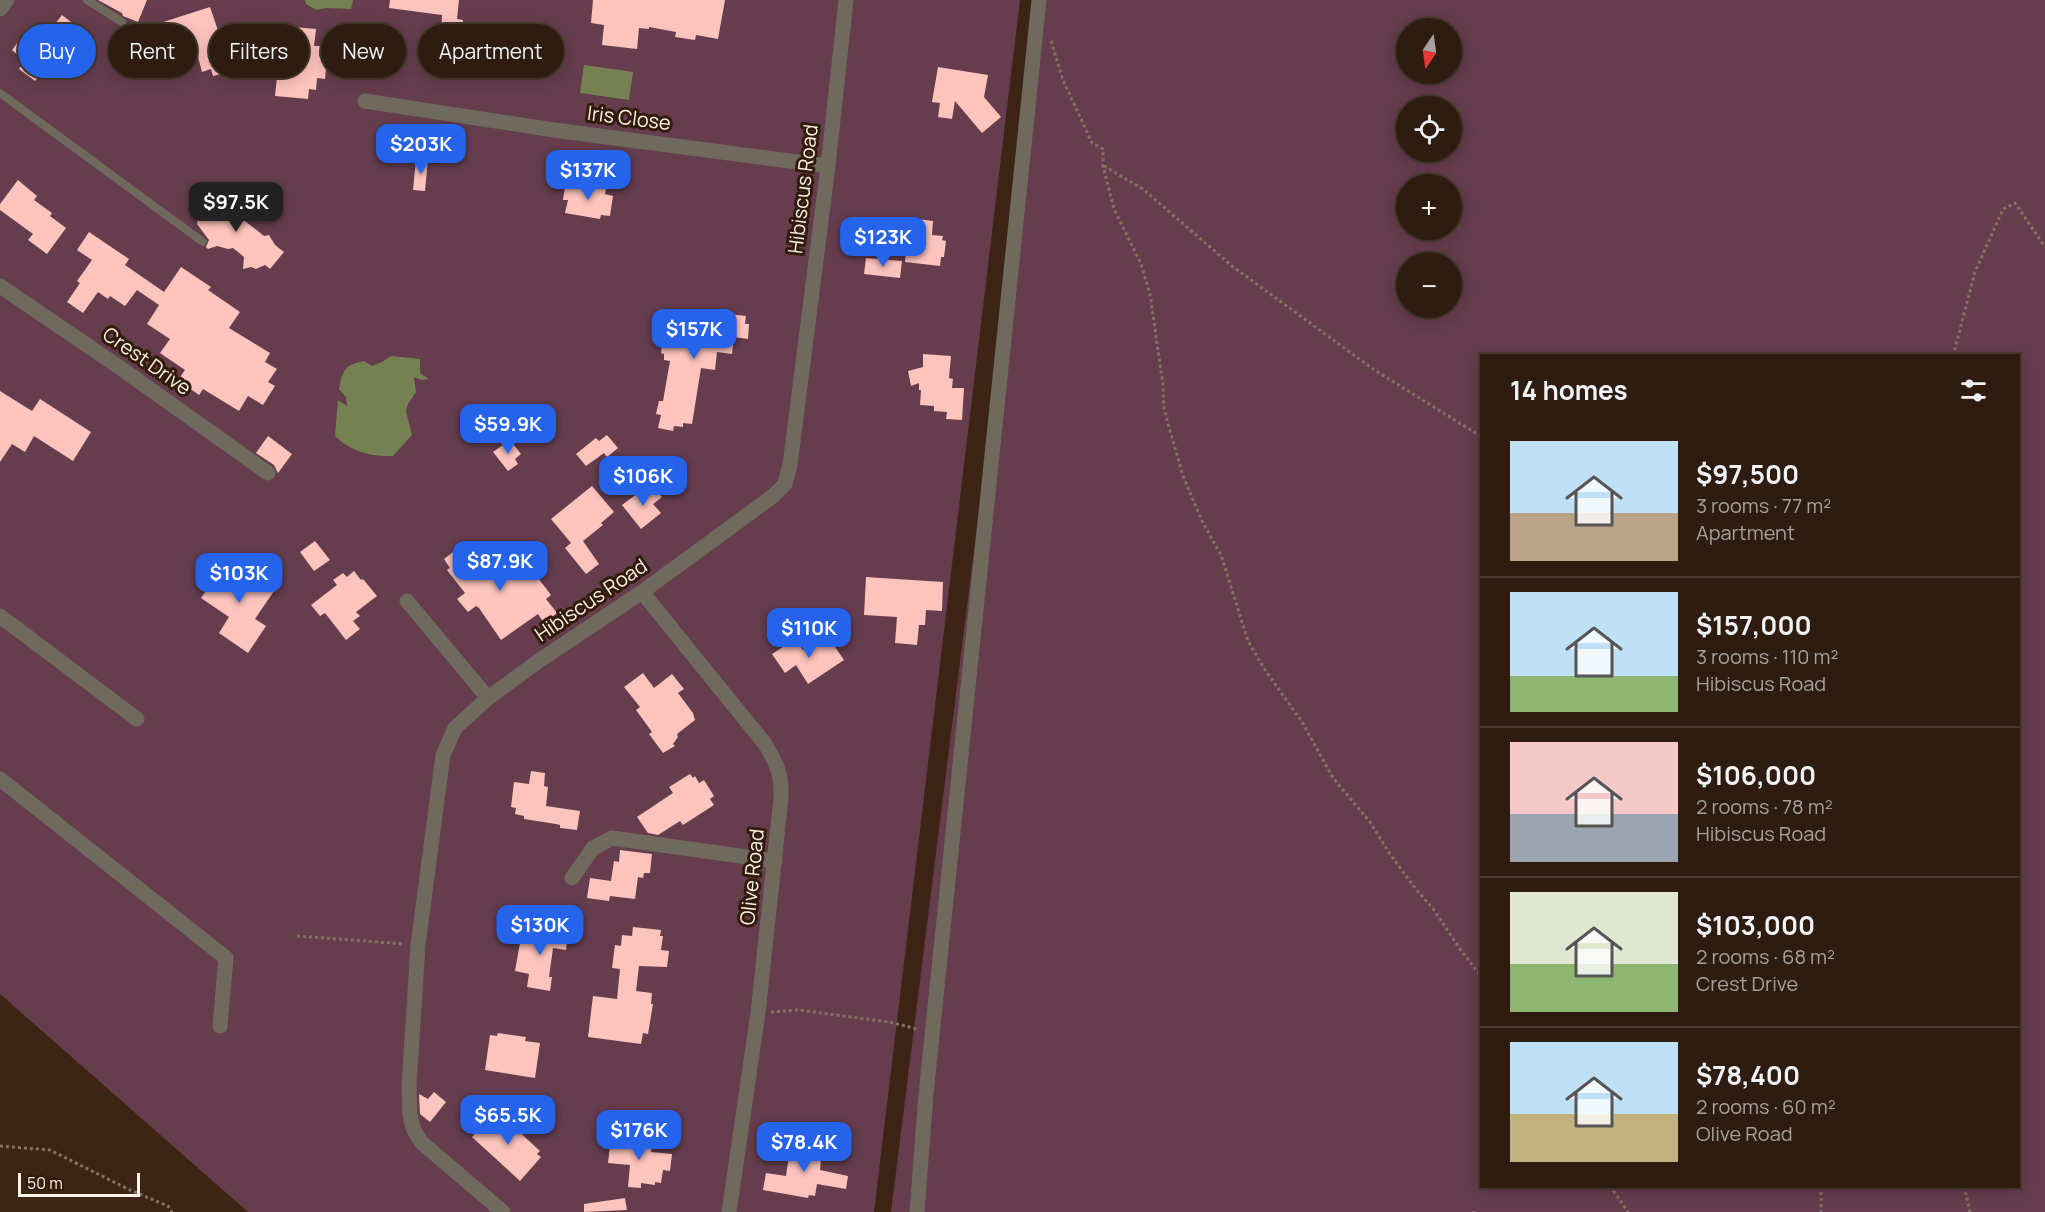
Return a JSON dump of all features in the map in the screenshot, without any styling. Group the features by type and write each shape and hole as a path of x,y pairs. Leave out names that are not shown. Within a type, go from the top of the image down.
{"street":[{"path":"0,9 7,0"},
{"name":"Hibiscus Road","path":"504,1212 421,1142 413,1128 410,1114 409,1086 418,945 442,756 456,728 488,699 540,660 642,592 773,496 785,484 790,465 828,166 846,0"},
{"path":"917,1212 932,1044 1039,0"},
{"name":"Iris Close","path":"365,101 554,130 828,166"},
{"name":"Crest Drive","path":"0,286 268,473"},
{"name":"Olive Road","path":"642,592 765,744 782,779 758,1013 729,1212"},
{"path":"407,601 488,699"},
{"path":"0,616 137,718"},
{"path":"0,779 226,958 220,1026"},
{"path":"572,878 593,848 612,838 775,861"}],"lane":[{"path":"87,0 122,22"},
{"path":"0,93 203,242"}],"path":[{"path":"1038,18 1051,42 1063,80 1092,143 1102,149 1103,166 1114,209 1140,264 1150,294 1163,385 1164,409 1183,476 1202,521 1221,555 1248,641 1269,676 1302,722 1333,778 1370,822 1390,854 1434,909 1480,975"},
{"path":"1103,166 1143,189 1232,266 1373,369 1480,435"},
{"path":"1954,354 1975,272 2004,208 2015,203 2045,247"},
{"path":"297,936 418,945"},
{"path":"758,1013 798,1010 889,1022 914,1028 932,1044"},
{"path":"0,1146 50,1150 130,1190 168,1206 172,1212"},
{"path":"1611,1188 1628,1212"},
{"path":"1821,1188 1821,1212"},
{"path":"1964,1188 1970,1212"}],"shaded area":[{"path":"0,0 1020,0 874,1212 248,1212 0,994"},
{"path":"305,0 353,0 351,9 316,10 306,4"},
{"path":"1043,0 2045,0 2045,1212 891,1212"},
{"path":"584,65 633,72 629,100 580,93"},
{"path":"391,356 420,359 420,373 429,379 422,380 414,377 416,392 406,411 412,435 393,456 377,456 355,450 335,436 338,400 347,406 346,397 339,389 343,373 352,364 364,361 372,366"}],"building":[{"path":"98,0 147,0 138,22 123,16 122,13"},
{"path":"390,0 459,0 457,19 463,20 463,24 442,24 442,15 389,8"},
{"path":"593,0 725,0 718,39 696,35 695,40 675,37 676,32 649,27 649,29 639,28 637,49 602,45 604,25 591,23"},
{"path":"210,7 216,24 209,24 209,70 202,72 197,53 197,24 157,24"},
{"path":"62,15 74,24 55,24"},
{"path":"309,28 316,29 314,46 321,46 319,56 321,56 321,78 325,79 317,78 316,90 309,89 308,99 275,96 277,78 309,78"},
{"path":"18,42 18,55 12,50"},
{"path":"938,67 988,75 984,97 1001,117 982,133 955,101 952,119 938,117 940,103 932,102"},
{"path":"416,159 428,159 425,191 413,190"},
{"path":"18,180 37,196 34,200 52,213 50,216 66,228 47,254 28,240 33,234 0,210 0,204"},
{"path":"574,182 606,188 605,194 613,196 610,216 601,215 600,219 565,213 568,200 563,200 565,187 573,189"},
{"path":"217,190 249,215 245,221 264,236 269,235 275,245 284,252 270,269 265,265 256,269 251,267 243,269 244,257 233,248 217,246 208,249 206,247 209,240 197,224 198,219 195,217"},
{"path":"909,218 933,221 932,235 943,236 942,240 946,241 940,266 905,262"},
{"path":"89,232 129,259 125,265 164,292 181,267 211,287 208,290 240,312 229,328 270,353 265,362 277,369 268,382 275,386 263,405 248,396 239,411 203,389 199,395 178,380 185,370 160,353 170,339 147,324 159,305 137,290 125,306 110,296 108,299 98,292 83,313 67,302 80,283 77,281 92,260 77,250"},
{"path":"866,258 902,261 900,278 864,274"},
{"path":"696,310 746,316 745,324 749,324 748,339 734,337 732,354 717,352 715,370 701,368 692,424 683,423 683,427 674,426 673,431 658,428 661,415 656,414 659,401 663,401 670,361 664,360 664,354 661,353 665,326 668,326 668,322 685,325 686,317 695,318"},
{"path":"923,354 951,356 949,378 953,379 952,388 964,388 962,420 946,419 947,412 934,411 934,406 920,405 919,383 911,386 908,371 923,367"},
{"path":"0,391 32,411 40,399 91,432 73,461 34,436 25,452 12,444 0,462"},
{"path":"607,435 618,448 607,457 604,453 586,466 576,454 596,438 599,441"},
{"path":"268,436 292,454 278,473 274,465 256,453"},
{"path":"510,440 521,454 515,459 518,464 508,471 493,452"},
{"path":"592,486 614,512 601,523 603,525 583,541 599,564 586,574 565,548 571,543 551,519"},
{"path":"652,486 662,497 653,504 661,513 641,529 622,505 642,490 644,492"},
{"path":"315,541 330,560 314,571 300,552"},
{"path":"462,545 484,574 510,553 527,574 532,570 551,595 546,599 557,613 544,623 538,614 501,640 479,608 476,606 468,612 457,599 465,593 447,570 450,568 444,559"},
{"path":"228,560 274,591 255,619 266,626 248,653 219,633 229,617 201,598"},
{"path":"354,571 377,596 356,612 360,616 353,621 360,629 346,640 325,613 320,616 311,605 337,585 333,580 343,573 347,577"},
{"path":"866,577 943,582 942,611 926,610 925,625 919,625 917,645 895,643 897,617 864,615"},
{"path":"820,638 825,645 831,641 844,660 808,684 796,665 785,673 772,654 795,639 803,650"},
{"path":"643,673 654,688 672,674 684,689 678,693 693,713 695,720 677,734 678,737 673,744 675,746 663,753 649,734 652,732 636,710 640,707 624,687"},
{"path":"531,771 545,773 544,786 548,787 546,806 580,811 577,830 524,819 524,816 515,814 516,808 511,807 514,782 529,784"},
{"path":"690,774 693,778 695,776 699,783 704,780 714,796 710,799 714,805 683,825 680,821 658,835 648,833 637,817 673,793 669,787"},
{"path":"620,850 652,854 650,873 644,873 643,878 638,877 635,899 610,896 609,901 587,898 590,878 611,881 614,861 619,862"},
{"path":"535,926 568,931 566,950 553,948 549,977 552,977 550,991 527,987 529,974 515,971 520,943 532,944"},
{"path":"633,927 661,930 660,936 663,936 661,950 669,951 667,967 639,966 636,991 652,993 651,1004 653,1004 648,1034 643,1033 641,1044 588,1037 593,996 617,999 620,969 612,968 615,945 621,946 622,935 632,936"},
{"path":"498,1033 526,1037 525,1041 540,1043 535,1078 485,1070 490,1035 497,1036"},
{"path":"434,1092 446,1102 430,1122 420,1114 419,1094 428,1099"},
{"path":"493,1114 500,1120 503,1117 540,1151 537,1154 541,1157 520,1181 472,1137"},
{"path":"611,1137 652,1142 651,1152 672,1154 670,1171 663,1170 661,1183 655,1182 655,1185 641,1183 641,1188 628,1187 630,1165 608,1163"},
{"path":"799,1138 823,1141 820,1170 848,1176 846,1189 817,1184 815,1196 809,1195 808,1198 763,1190 766,1173 786,1176 789,1155 794,1156"},
{"path":"625,1198 627,1210 584,1212 584,1204"}]}
